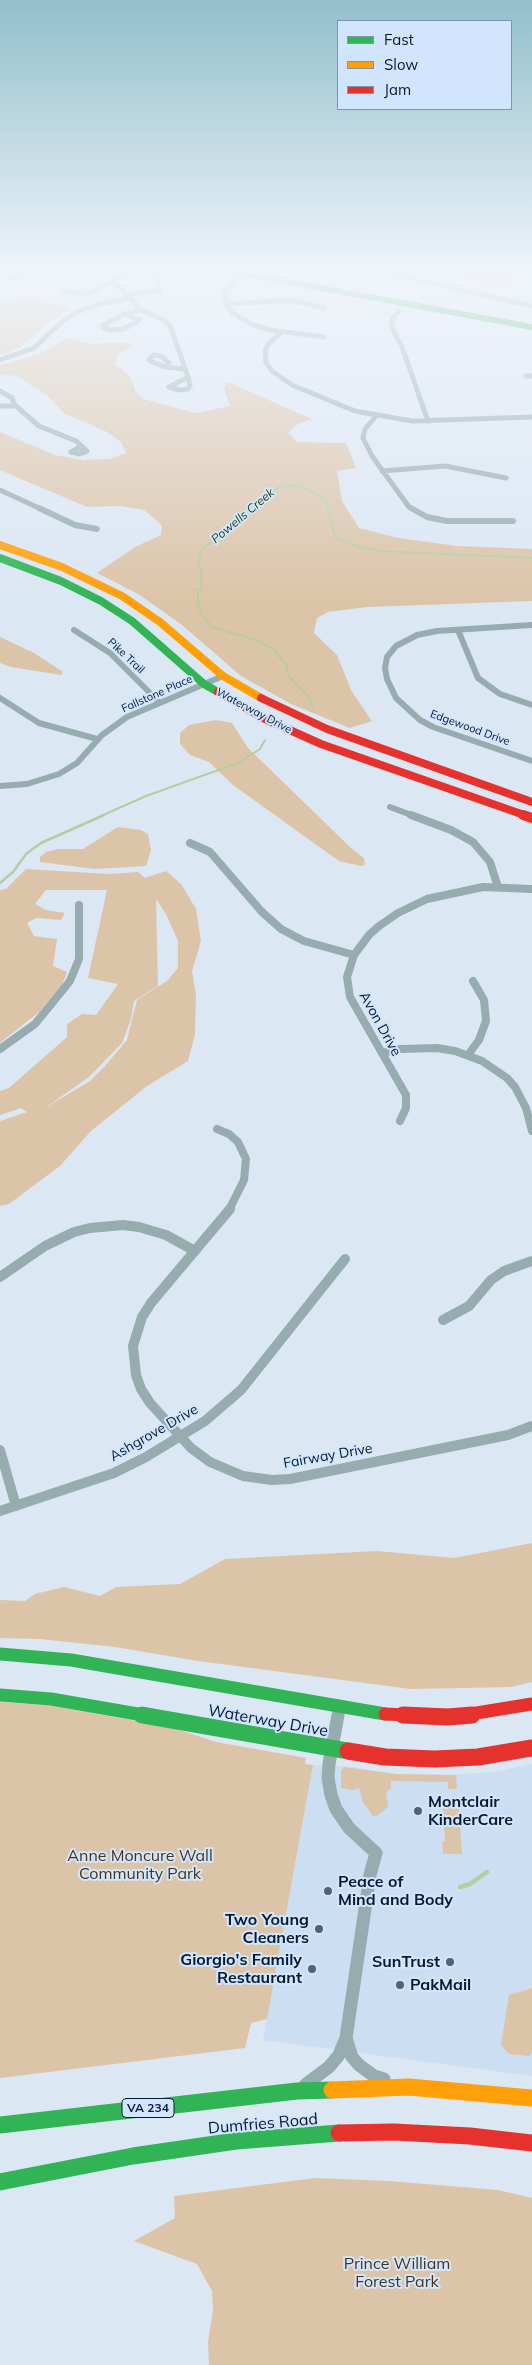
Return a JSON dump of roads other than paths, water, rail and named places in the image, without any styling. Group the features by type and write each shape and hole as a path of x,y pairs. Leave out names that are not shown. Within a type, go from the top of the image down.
{"main road":[{"name":"Waterway Drive","path":"0,545 62,567 122,596 160,622 223,676 259,698 305,720 532,802"},
{"name":"Waterway Drive","path":"0,558 61,581 107,604 132,621 204,684 239,705 293,732 532,818"},
{"name":"Waterway Drive","path":"0,1654 71,1660 386,1714 448,1717 481,1714 532,1704"},
{"name":"Waterway Drive","path":"0,1695 51,1699 385,1757 435,1759 478,1757 532,1748"},
{"name":"Dumfries Road","path":"0,2125 296,2091 409,2087 532,2098"},
{"name":"Dumfries Road","path":"0,2182 133,2156 198,2146 318,2134 394,2132 470,2136 532,2143"}],"street":[{"path":"285,380 292,385 345,407 376,416 428,421 532,417"},
{"path":"414,380 428,421"},
{"path":"0,391 13,400 15,406 39,426 76,441 86,450"},
{"path":"0,406 15,406"},
{"path":"376,416 365,429 363,438 382,471 404,503 420,514 452,522 513,521"},
{"path":"382,471 445,466 506,478"},
{"path":"0,490 75,525 98,528"},
{"name":"Edgewood Drive","path":"532,626 422,634 396,646 387,657 385,663 390,688 402,706 433,727 532,761"},
{"name":"Pike Trail","path":"74,630 110,652 159,702"},
{"path":"458,630 478,678 500,694 532,705"},
{"name":"Fallstone Place","path":"0,786 27,784 59,774 77,762 97,739 127,717 223,676"},
{"path":"0,698 39,723 97,739"},
{"path":"390,807 451,830 473,842 490,862 498,887"},
{"path":"190,843 210,852 262,912 281,929 304,941 354,955"},
{"name":"Avon Drive","path":"400,1121 406,1108 406,1095 350,997 347,977 354,955 369,935 409,907 453,892 498,887 532,889"},
{"path":"0,1049 35,1024 70,981 80,954 79,905"},
{"path":"468,1055 479,1040 486,1022 484,1000 473,981"},
{"path":"382,1053 400,1049 430,1048 468,1055 494,1068 515,1087 526,1108 532,1131"},
{"name":"Fairway Drive","path":"216,1129 229,1134 238,1142 243,1150 247,1166 239,1194 229,1211 151,1303 139,1324 133,1346 134,1368 141,1389 150,1403 199,1455 226,1470 243,1476 272,1480 297,1478 508,1435 532,1426"},
{"path":"0,1277 59,1238 74,1232 107,1226 131,1226 154,1231 195,1251"},
{"name":"Ashgrove Drive","path":"0,1511 80,1486 114,1473 181,1437 220,1409 240,1390 345,1259"},
{"path":"443,1320 469,1306 486,1285 504,1271 532,1261"},
{"path":"0,1450 16,1506"},
{"path":"296,2091 329,2067 339,2056 346,2038 370,1875 376,1853 349,1828 333,1802 328,1778 331,1748 340,1707"},
{"path":"346,2038 352,2057 365,2070 374,2076 409,2087"}],"waterway":[{"name":"Powells Creek","path":"314,709 309,697 289,677 286,665 273,649 256,640 212,627 201,613 198,604 198,595 201,588 201,570 198,562 201,551 278,487 289,485 303,487 325,499 335,537 353,545 379,551 532,558"},
{"name":"Powells Creek","path":"101,816 146,796 238,763 260,749 265,740"},
{"name":"Powells Creek","path":"0,883 13,872 26,854 41,843 104,815"},
{"path":"460,1887 470,1884 487,1872"}],"place":[{"name":"Montclair KinderCare","path":"418,1811"},
{"name":"Peace of Mind and Body","path":"328,1891"},
{"name":"Two Young Cleaners","path":"319,1929"},
{"name":"SunTrust","path":"450,1962"},
{"name":"Giorgio's Family Restaurant","path":"312,1969"},
{"name":"PakMail","path":"400,1985"}],"park label":[{"name":"Anne Moncure Wall Community Park","path":"140,1865"},
{"name":"Prince William Forest Park","path":"397,2273"}]}
